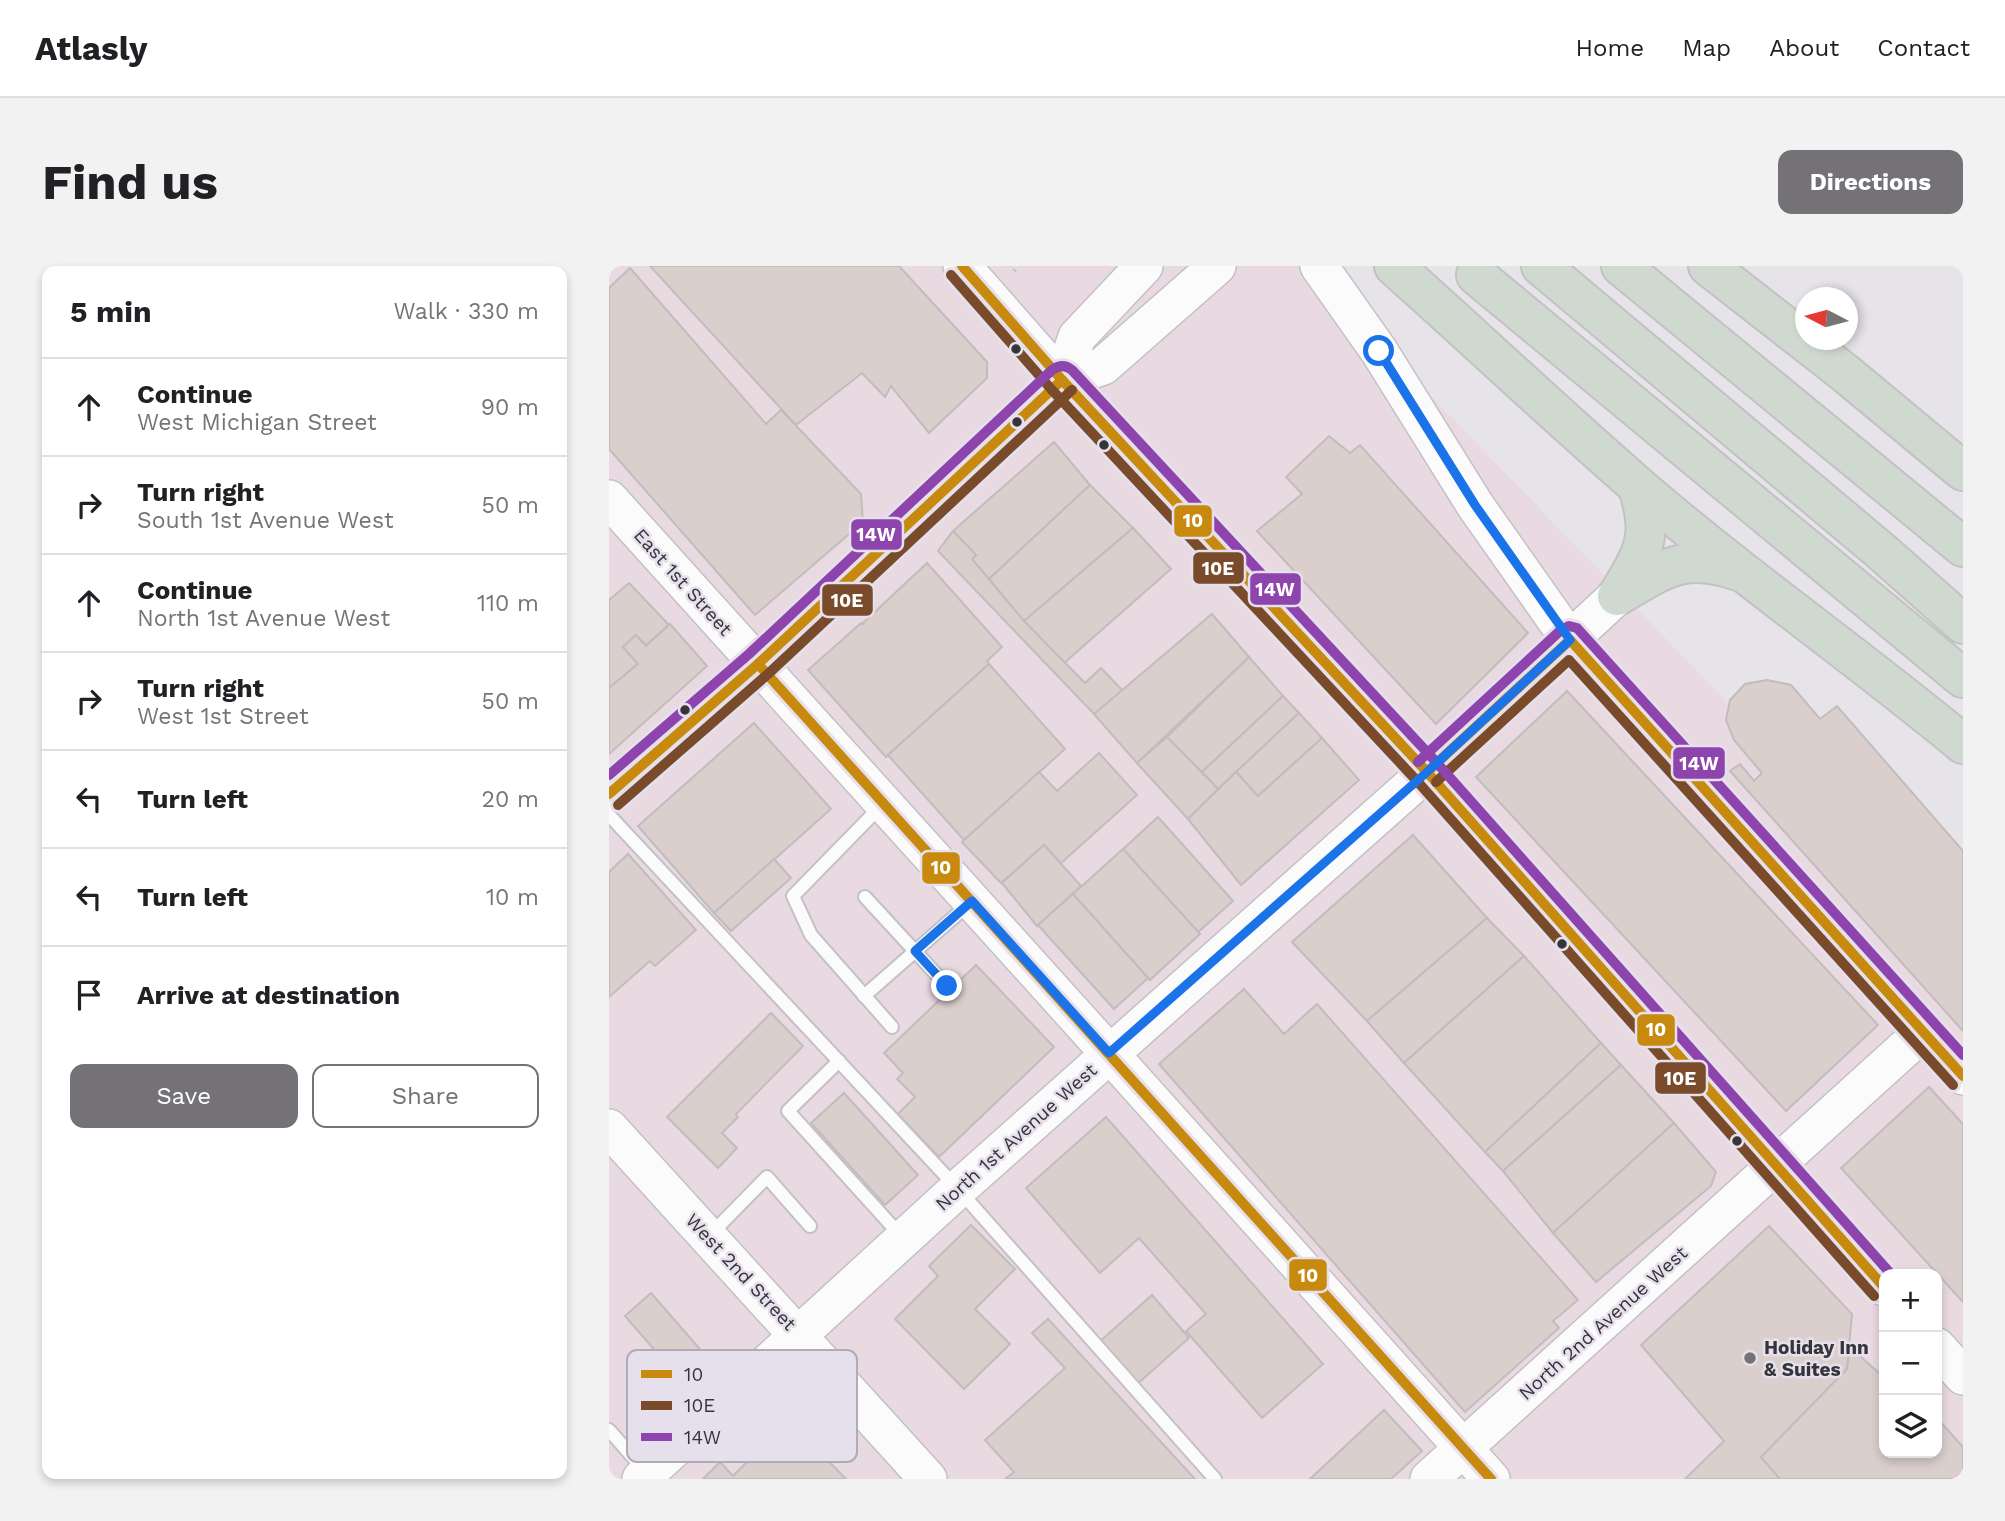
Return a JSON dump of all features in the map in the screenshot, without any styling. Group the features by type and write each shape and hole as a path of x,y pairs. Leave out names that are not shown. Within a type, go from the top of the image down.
{"highway":[{"path":"1394,266 1639,487 1741,572 1912,701 1963,744"},
{"path":"1541,266 1963,624"},
{"path":"1621,266 1963,547"},
{"path":"1708,266 1845,373 1963,471"},
{"path":"1476,275 1963,678"},
{"path":"1617,597 1641,556 1646,538 1646,520 1639,487"},
{"path":"1617,597 1666,568 1685,562 1720,565 1741,572"}],"street":[{"path":"962,266 1062,380 1427,772 1879,1281"},
{"path":"1062,380 1077,337 1144,266"},
{"path":"1319,266 1379,351 1475,505 1570,640 1963,1076"},
{"path":"609,794 758,664 1062,380 1103,366 1211,271"},
{"name":"East 1st Street","path":"609,499 1491,1479"},
{"name":"North 1st Avenue West","path":"783,1350 958,1188 1427,772 1617,597"},
{"name":"North 2nd Avenue West","path":"1429,1479 1923,1032"},
{"name":"West 2nd Street","path":"609,1128 812,1350"},
{"path":"1942,1353 1963,1376"},
{"name":"West 2nd Street","path":"857,1400 928,1479"},
{"name":"North 1st Avenue West","path":"646,1477 662,1462"}],"lane":[{"path":"884,803 793,896 811,935 892,1027"},
{"path":"609,815 958,1188 1215,1479"},
{"path":"865,897 947,986"},
{"path":"864,996 972,901"},
{"path":"839,1061 788,1111 904,1238"},
{"path":"708,1236 767,1177 810,1226"},
{"path":"609,1430 627,1453"},
{"path":"634,1462 646,1477"}],"path":[{"path":"1014,271 1019,266"}],"shaded area":[{"path":"609,266 1305,266 1963,946 1963,1479 609,1479"}],"building":[{"path":"650,266 899,266 987,362 987,378 929,433 891,386 885,397 862,373 796,425"},
{"path":"630,268 766,424 781,410 861,494 863,522 755,615 609,449 609,288"},
{"path":"1329,436 1350,453 1360,445 1528,633 1436,724 1257,531 1302,494 1286,477"},
{"path":"1054,442 1090,485 989,579 972,559 976,555 953,531"},
{"path":"1090,485 1133,528 1024,621 989,579"},
{"path":"1133,528 1171,569 1064,663 1024,621"},
{"path":"953,531 976,555 972,559 1024,621 1085,683 1101,668 1123,691 1094,714 938,551"},
{"path":"927,563 1002,647 987,661 989,664 886,757 808,670"},
{"path":"629,583 669,625 646,645 636,635 623,647 638,664 609,688 609,600"},
{"path":"1212,614 1249,657 1137,763 1094,714"},
{"path":"670,624 707,666 609,754 609,688 638,664 623,647 636,635 646,646"},
{"path":"1249,657 1283,696 1202,772 1167,737"},
{"path":"989,664 1065,749 964,840 888,755"},
{"path":"1767,680 1791,685 1820,719 1837,706 1963,851 1963,1031 1730,771 1740,764 1754,781 1762,773 1734,740 1726,720 1730,700 1745,684"},
{"path":"1567,691 1878,1025 1786,1111 1476,777"},
{"path":"1283,696 1299,713 1218,789 1202,772"},
{"path":"1299,713 1322,738 1258,796 1236,772"},
{"path":"754,723 831,809 714,913 638,826"},
{"path":"1167,737 1218,789 1188,819 1137,763"},
{"path":"1322,738 1359,780 1241,885 1188,819 1236,772 1258,796"},
{"path":"1099,753 1137,795 1061,863 1044,845 1001,883 962,842 1039,772 1057,791"},
{"path":"1158,817 1233,901 1198,932 1123,849"},
{"path":"1413,835 1487,918 1367,1021 1292,942"},
{"path":"1044,845 1081,886 1037,926 1002,883"},
{"path":"1123,849 1200,934 1150,980 1073,894"},
{"path":"628,854 696,930 655,966 650,961 609,997 609,872"},
{"path":"774,859 791,878 731,931 714,913"},
{"path":"1073,894 1148,978 1114,1009 1038,925"},
{"path":"1487,918 1524,956 1404,1063 1367,1021"},
{"path":"1524,956 1601,1043 1485,1152 1404,1063"},
{"path":"976,965 1054,1047 939,1157 898,1114 915,1097 897,1079 903,1073 884,1053"},
{"path":"1244,989 1284,1034 1317,1004 1578,1300 1553,1321 1559,1328 1465,1412 1159,1064"},
{"path":"771,1013 803,1046 736,1114 738,1117 722,1133 737,1148 718,1168 667,1117"},
{"path":"1601,1043 1621,1065 1503,1171 1485,1152"},
{"path":"1621,1065 1674,1123 1553,1233 1503,1171"},
{"path":"1929,1087 1963,1124 1963,1302 1942,1279 1942,1269 1933,1269 1841,1168"},
{"path":"844,1093 918,1175 885,1205 811,1123"},
{"path":"1106,1117 1323,1364 1262,1418 1186,1331 1206,1314 1139,1238 1100,1273 1026,1188"},
{"path":"1674,1123 1716,1172 1711,1186 1596,1282 1553,1233"},
{"path":"971,1225 1015,1269 975,1309 1010,1344 964,1389 895,1319 938,1276 929,1266"},
{"name":"Holiday Inn & Suites","path":"1769,1226 1852,1314 1847,1369 1761,1457 1780,1479 1685,1479 1724,1441 1641,1345"},
{"path":"651,1293 701,1350 655,1350 625,1316"},
{"path":"1152,1295 1189,1338 1135,1386 1098,1343"},
{"path":"1048,1319 1195,1479 1005,1479 1014,1472 985,1440 1065,1368 1032,1333"},
{"path":"1850,1347 1879,1373 1879,1458 1942,1458 1942,1424 1963,1447 1963,1479 1780,1479 1761,1457 1847,1369"},
{"path":"1384,1410 1422,1451 1391,1479 1310,1479"},
{"path":"720,1462 733,1476 747,1462 829,1462 846,1479 703,1479"}],"transit line":[{"name":"10","path":"962,266 1062,380 1427,772 1879,1281"},
{"name":"10E","path":"951,275 1052,390 1417,781 1874,1296"},
{"name":"14W","path":"609,775 749,654 1052,370 1060,366 1067,367 1437,763 1887,1269"},
{"name":"10","path":"609,794 758,664 1062,380"},
{"name":"10E","path":"618,805 768,674 1072,390"},
{"name":"14W","path":"1418,762 1561,630 1569,626 1577,628 1963,1055"},
{"name":"10","path":"1427,772 1570,640 1963,1076"},
{"name":"10E","path":"1436,782 1569,660 1953,1085"},
{"name":"10","path":"758,664 1491,1479"}],"place":[{"name":"Holiday Inn & Suites","path":"1750,1358"}],"route":[{"path":"947,986 915,951 972,901 1109,1053 1427,772 1570,640 1475,505 1379,351"}]}
